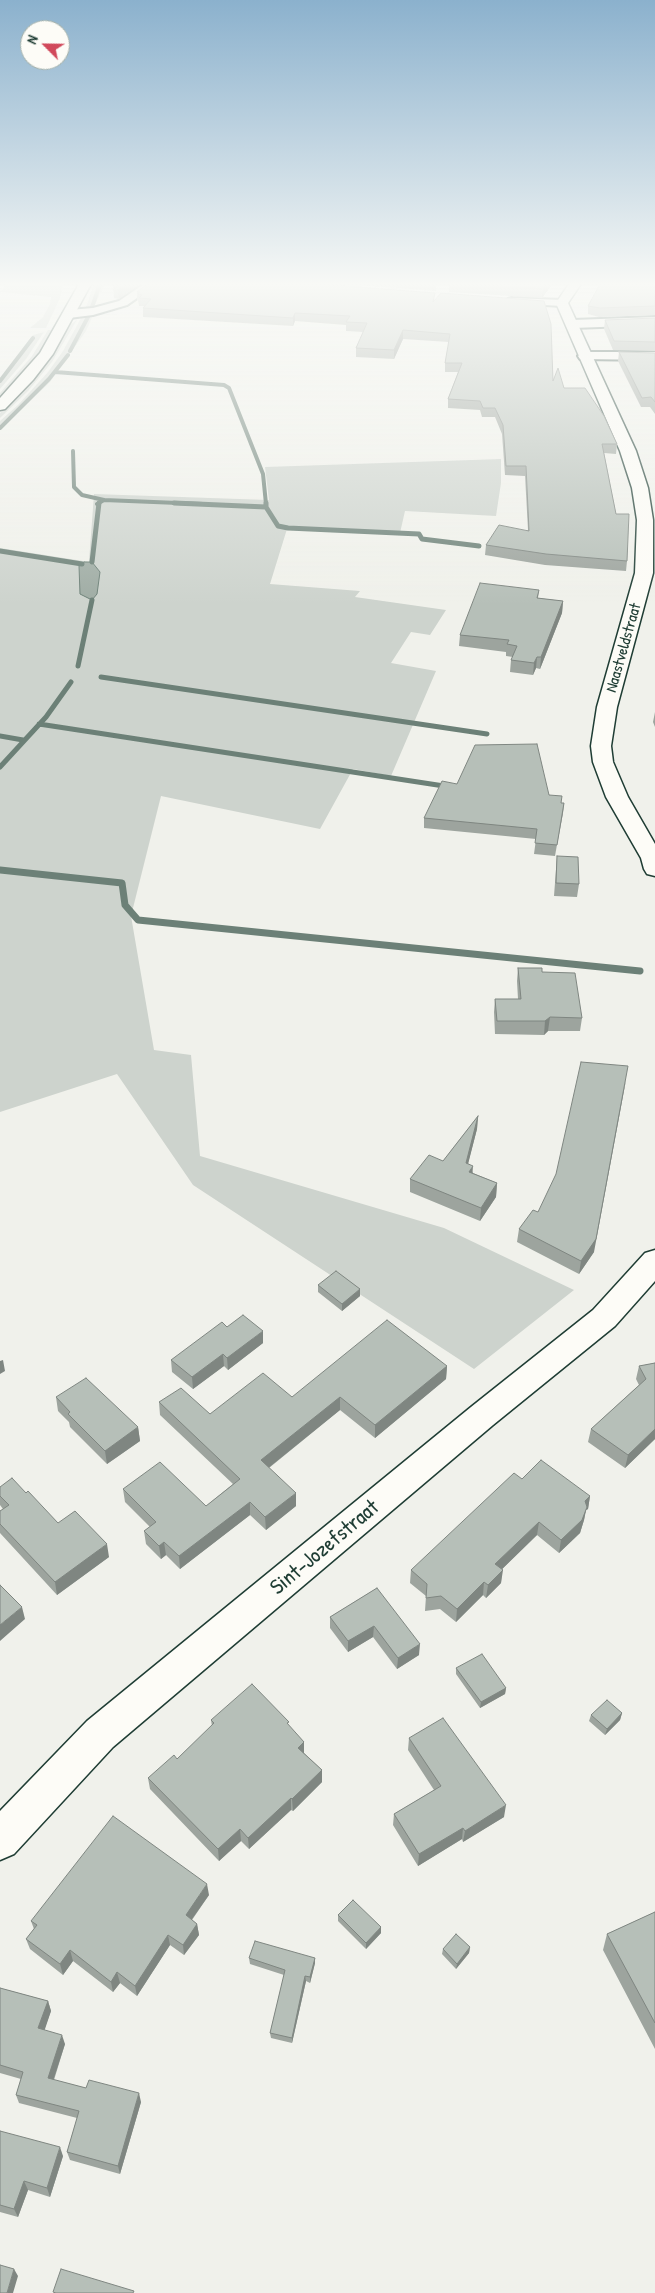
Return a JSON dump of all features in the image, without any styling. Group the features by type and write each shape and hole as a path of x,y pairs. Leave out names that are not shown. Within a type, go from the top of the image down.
{"street":[{"path":"0,406 14,391"},
{"name":"Naastveldstraat","path":"600,391 628,451 640,488 644,512 645,545 644,573 607,707 601,746 603,762 609,780 641,836 652,858 655,869"},
{"name":"Sint-Jozefstraat","path":"0,1840 100,1734 482,1416 604,1318 655,1261"}],"shaded area":[{"path":"2,391 6,391 0,398"},
{"path":"23,391 28,391 0,418 0,413"},
{"path":"31,391 41,391 0,430 0,421"},
{"path":"501,459 501,483 496,516 405,511 400,533 287,529 270,584 360,591 355,597 446,610 430,635 411,632 391,663 436,671 391,776 353,769 320,829 161,796 131,916 154,1050 191,1055 200,1156 444,1228 574,1290 474,1369 193,1185 117,1074 0,1112 0,548 89,562 94,494 269,500 265,467"},
{"path":"84,562 92,562 100,572 97,594 92,600 80,594 79,566"}],"building":[{"path":"451,391 587,391 604,416 617,444 602,444 616,514 629,514 627,561 546,554 486,545 499,525 529,531 526,466 506,466 503,425 495,408 483,408 480,401 448,399"},
{"path":"639,391 655,391 655,402 651,397 642,398"},
{"path":"480,583 539,590 537,598 563,601 541,657 537,657 534,663 511,660 517,646 507,644 509,640 460,635"},
{"path":"537,744 549,795 562,796 561,803 564,803 557,845 535,843 537,829 424,818 442,781 457,784 475,745"},
{"path":"557,856 578,857 579,884 556,883"},
{"path":"518,968 542,968 542,972 575,973 582,1018 550,1017 545,1021 497,1021 495,999 521,999"},
{"path":"581,1062 628,1066 596,1239 581,1261 519,1229 533,1210 538,1212 556,1174"},
{"path":"478,1116 466,1163 473,1166 469,1172 497,1183 481,1208 410,1179 429,1155 443,1161"},
{"path":"336,1271 360,1289 342,1304 318,1285"},
{"path":"243,1315 263,1331 227,1358 223,1354 192,1377 171,1360 222,1322 227,1327"},
{"path":"387,1320 447,1366 375,1425 340,1397 261,1460 296,1493 265,1517 250,1502 179,1556 164,1542 159,1546 144,1531 156,1522 123,1489 160,1462 206,1506 240,1479 159,1402 181,1388 210,1414 263,1373 292,1397"},
{"path":"655,1363 655,1429 628,1455 591,1429 646,1379 639,1366"},
{"path":"86,1378 138,1427 105,1451 68,1414 70,1412 56,1397"},
{"path":"541,1460 590,1496 585,1501 587,1507 582,1520 561,1540 539,1522 495,1564 503,1570 488,1585 484,1582 457,1609 441,1596 426,1598 427,1584 411,1570 514,1473 522,1479"},
{"path":"12,1478 26,1493 28,1491 58,1523 75,1511 107,1544 55,1582 0,1524 0,1511 9,1505 0,1496 0,1487"},
{"path":"0,1585 22,1607 0,1625"},
{"path":"377,1588 420,1644 398,1658 374,1626 348,1641 330,1617"},
{"path":"482,1654 506,1688 481,1702 456,1668"},
{"path":"252,1684 289,1722 287,1723 304,1742 298,1748 322,1770 248,1838 240,1829 218,1849 148,1778 174,1755 177,1759 214,1723 211,1720"},
{"path":"607,1700 622,1713 607,1729 591,1715"},
{"path":"443,1718 506,1805 465,1831 463,1828 419,1854 394,1814 441,1786 409,1738"},
{"path":"113,1816 207,1884 186,1915 197,1924 183,1945 168,1935 135,1986 117,1972 111,1982 70,1950 60,1964 26,1939 37,1925 31,1921"},
{"path":"353,1900 381,1927 366,1943 338,1915"},
{"path":"655,1912 655,2023 607,1934"},
{"path":"456,1934 470,1947 457,1964 443,1949"},
{"path":"255,1941 315,1958 310,1977 305,1976 292,2038 270,2033 285,1970 249,1958"},
{"path":"0,1988 48,2001 38,2028 62,2035 48,2078 86,2088 89,2080 139,2093 118,2166 67,2152 79,2111 16,2095 23,2072 0,2065"},
{"path":"0,2131 60,2147 47,2188 24,2181 14,2209 0,2205"},
{"path":"0,2265 14,2269 7,2293 0,2293"},
{"path":"61,2269 134,2291 133,2293 56,2293 53,2292"}],"waterway":[{"path":"0,428 37,391"},
{"path":"230,391 263,474 266,504"},
{"path":"73,451 74,487 82,495 104,500"},
{"path":"97,504 104,500"},
{"path":"104,500 203,504"},
{"path":"92,562 99,503"},
{"path":"174,503 266,507"},
{"path":"266,507 278,526 288,528 419,534 422,539 479,546"},
{"path":"0,551 82,564"},
{"path":"78,666 92,600"},
{"path":"101,677 487,734"},
{"path":"39,724 71,682"},
{"path":"0,767 39,724"},
{"path":"39,724 444,786"},
{"path":"0,736 23,740"},
{"path":"0,870 122,883 125,905 138,920 640,971"}]}
